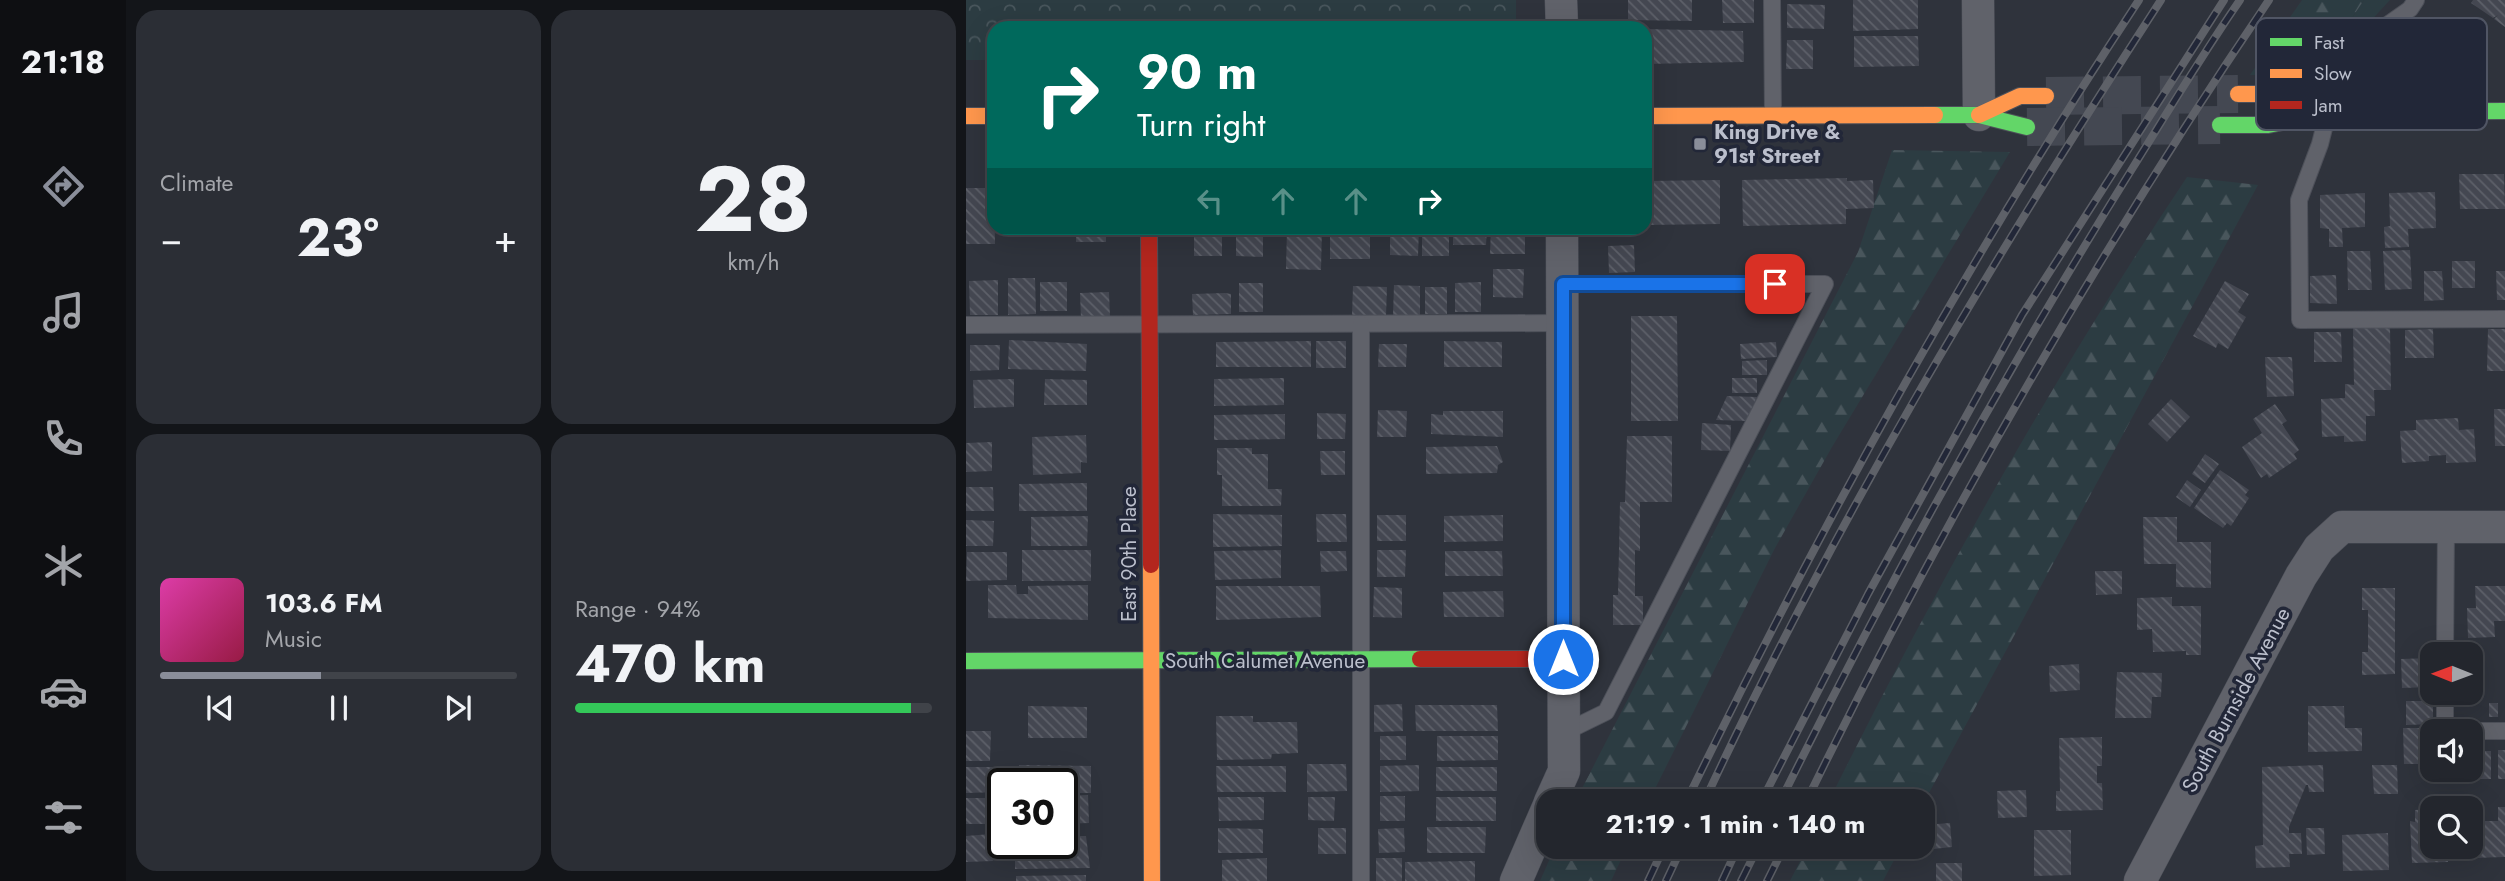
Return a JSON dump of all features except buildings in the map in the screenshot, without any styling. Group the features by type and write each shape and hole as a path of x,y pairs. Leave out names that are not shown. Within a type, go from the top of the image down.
{"street":[{"path":"1562,0 1562,21"},
{"path":"1978,0 1979,115"},
{"path":"2238,94 2256,94"},
{"path":"1979,115 2020,96 2046,96"},
{"path":"2487,111 2505,111"},
{"path":"1652,116 1979,115 2027,127"},
{"path":"966,116 987,116"},
{"path":"2220,125 2256,125"},
{"name":"East 90th Place","path":"1149,235 1152,881"},
{"path":"1556,789 1564,771 1562,235"},
{"name":"South Burnside Avenue","path":"2140,881 2301,576 2319,548 2342,527 2446,527"},
{"path":"2446,527 2505,527"},
{"name":"South Calumet Avenue","path":"966,661 1563,659"},
{"path":"1516,881 1536,835"}],"lane":[{"path":"1772,0 1773,115"},
{"path":"2397,18 2410,9 2416,0"},
{"path":"2323,130 2299,200 2300,320 2505,319"},
{"path":"1563,284 1825,284 1606,712 1563,733"},
{"path":"966,325 1562,323"},
{"path":"1361,324 1361,881"},
{"path":"2445,642 2446,527"},
{"path":"2445,705 2445,732 2505,731"}],"green space":[{"path":"966,0 1516,0 1516,21 987,21 987,60 966,60"},
{"path":"2302,0 2364,0 2352,18 2290,18"},
{"path":"2364,0 2390,0 2373,18 2352,18"},
{"path":"1892,150 2010,152 1832,447 1775,548 1655,789 1582,789 1858,252"},
{"path":"2187,177 2258,185 1931,789 1835,789 1911,641 1998,483 2138,252"},
{"path":"1550,859 1621,859 1611,881 1540,881"},
{"path":"1801,859 1895,859 1883,881 1790,881"}],"tunnel":[{"path":"2046,96 2238,94"},
{"path":"2027,127 2220,125"}],"railway":[{"path":"1692,789 1790,596 1899,394 2016,194 2139,0"},
{"path":"1710,789 1807,595 1918,393 2037,195 2161,0"},
{"path":"1768,789 1868,594 2022,315 2224,0"},
{"path":"1787,789 1862,640 1993,402 2085,246 2240,0"},
{"path":"2257,18 2269,0"},
{"path":"1812,789 1911,596 2023,393 2143,194 2256,20"},
{"path":"1648,881 1658,859"},
{"path":"1666,881 1676,859"},
{"path":"1722,881 1732,859"},
{"path":"1741,881 1752,859"},
{"path":"1767,881 1778,859"}],"traffic: fast":[{"path":"2487,111 2505,111"},
{"path":"1935,115 1979,115 2027,127"},
{"path":"2220,125 2256,125"},
{"path":"966,661 1420,659"}],"traffic: slow":[{"path":"2238,94 2256,94"},
{"path":"1979,115 2020,96 2046,96"},
{"path":"1652,116 1935,115"},
{"path":"966,116 987,116"},
{"path":"1151,565 1152,881"}],"traffic: jam":[{"path":"1149,235 1151,565"},
{"path":"1420,659 1563,659"}],"place":[{"name":"King Drive & 91st Street","path":"1700,144"}],"route":[{"path":"1563,659 1563,284 1775,284"}]}
